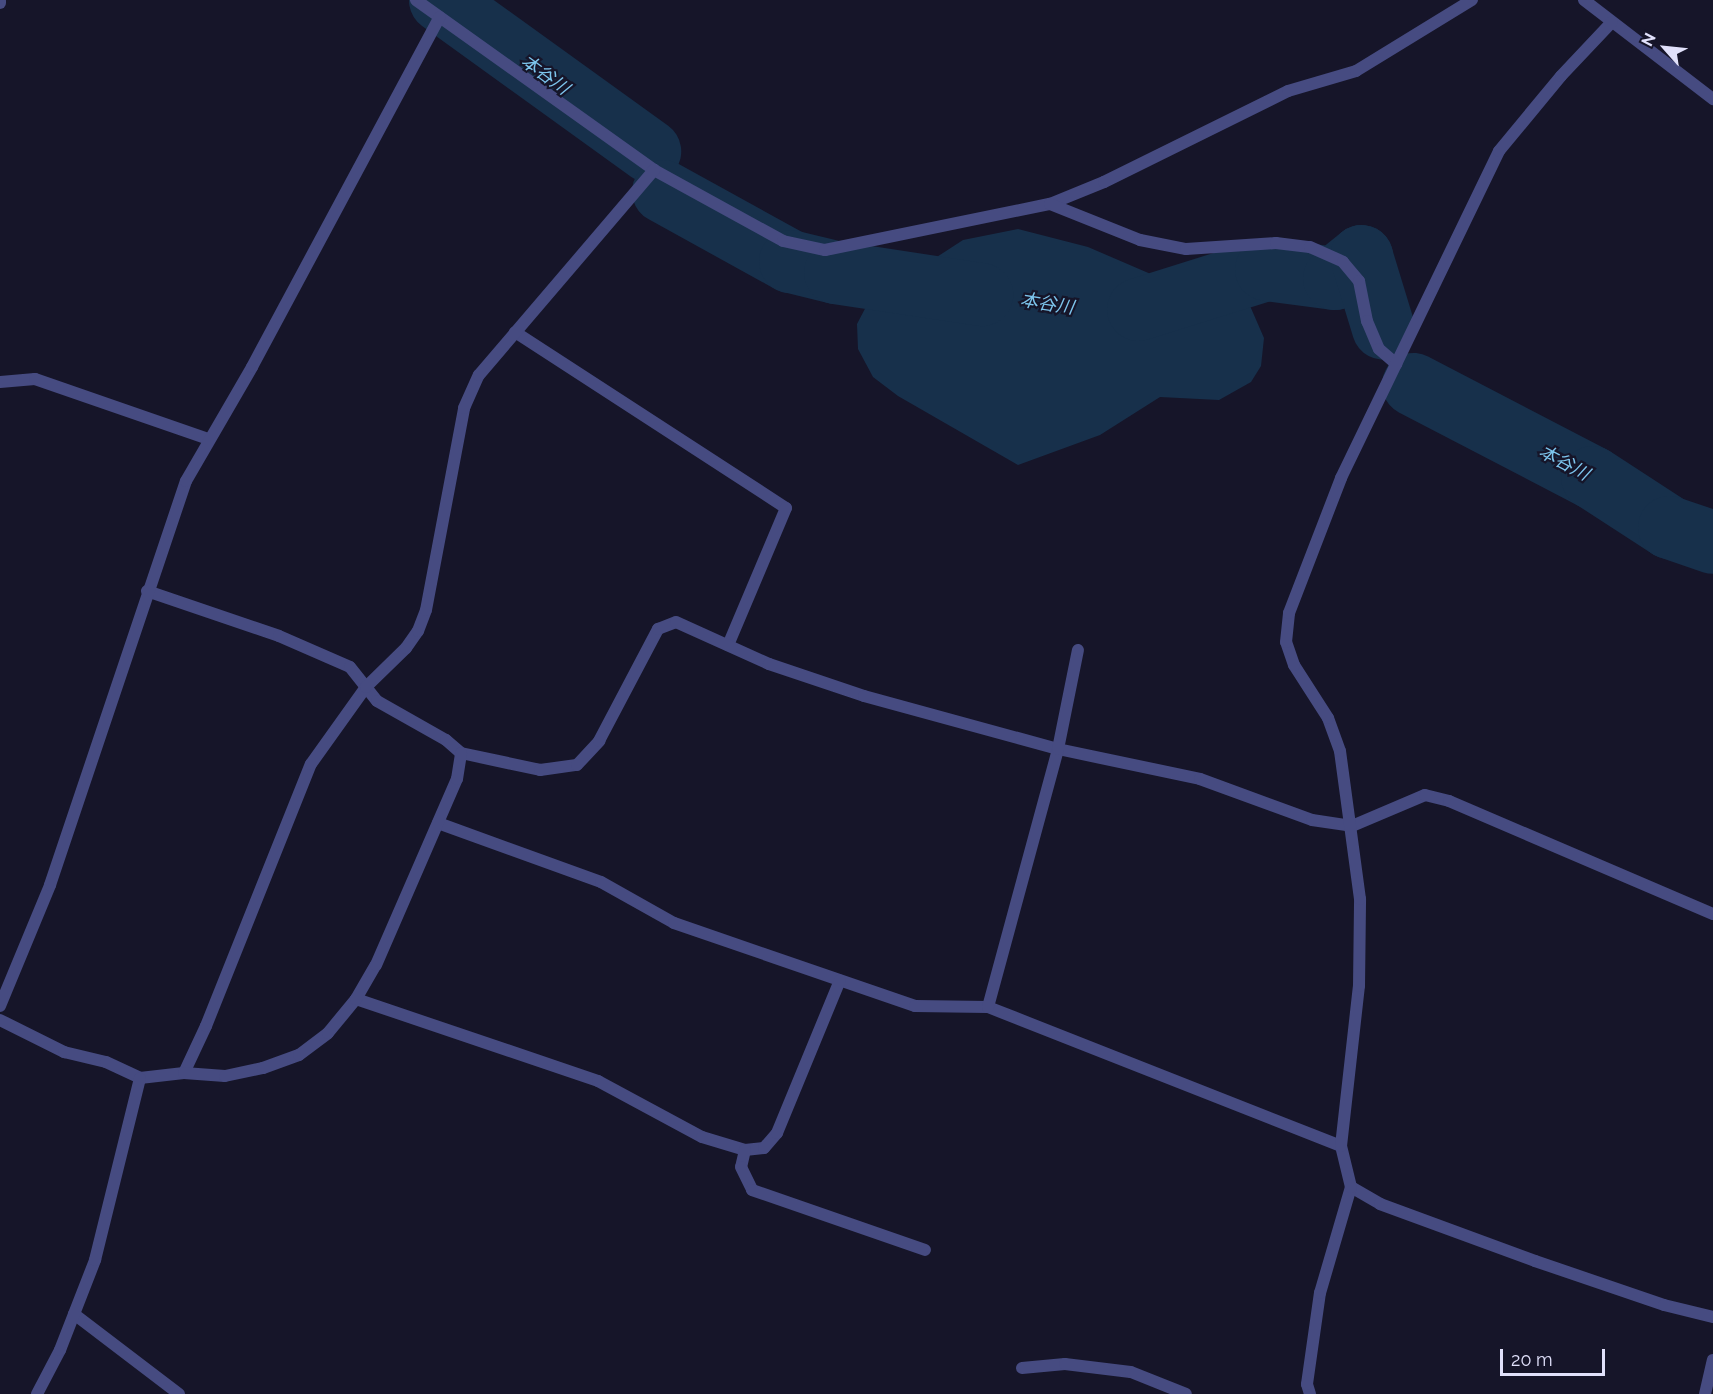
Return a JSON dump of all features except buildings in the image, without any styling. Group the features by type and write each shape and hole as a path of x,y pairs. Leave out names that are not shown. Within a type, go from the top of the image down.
{"street":[{"path":"416,0 654,171 783,241 825,250 1050,204 1104,182 1288,91 1356,71 1472,0"},
{"path":"1584,0 1713,99"},
{"path":"0,1006 50,885 147,591 186,481 208,439 252,367 440,17"},
{"path":"1310,1394 1307,1384 1320,1293 1351,1187 1341,1146 1359,986 1360,899 1352,825 1340,751 1328,717 1294,665 1286,642 1288,623 1341,478 1499,151 1561,76 1612,22"},
{"path":"184,1073 206,1026 311,764 366,687 406,648 417,631 426,610 464,408 479,375 654,171"},
{"path":"1050,204 1140,240 1186,249 1276,243 1310,247 1343,262 1359,281 1367,321 1379,349 1396,364"},
{"path":"515,332 786,508 728,645"},
{"path":"0,382 35,379 208,439"},
{"path":"147,591 279,636 350,667 377,701 446,740 461,753 540,770 577,765 599,741 637,662 658,629 676,622 769,664 864,696 1058,749 1200,779 1312,820 1352,825 1425,795 1449,801 1713,914"},
{"path":"988,1007 1058,749 1078,650"},
{"path":"0,1020 64,1052 106,1062 140,1078 184,1073 225,1076 299,1054 328,1033 357,999 376,965 457,779 461,753"},
{"path":"438,824 601,882 674,923 915,1006 988,1007 1341,1146"},
{"path":"357,999 598,1081 702,1137 745,1150 764,1148 777,1133 840,980"},
{"path":"37,1394 74,1314 95,1260 140,1078"},
{"path":"745,1150 741,1167 752,1190 925,1250"},
{"path":"1351,1187 1380,1204 1535,1261 1664,1305 1712,1314"},
{"path":"74,1314 179,1394"},
{"path":"1705,1394 1713,1359"},
{"path":"1022,1368 1065,1364 1131,1371 1186,1394"}],"water":[{"path":"1018,229 1088,247 1160,278 1189,285 1222,283 1244,292 1264,338 1261,366 1251,382 1219,400 1160,397 1100,435 1018,465 898,396 873,377 858,349 857,324 869,301 963,240"}],"waterway":[{"name":"本谷川","path":"440,0 649,151"},
{"name":"本谷川","path":"663,191 790,261 835,272 981,294"},
{"name":"本谷川","path":"1138,309 1266,269 1334,278 1361,256 1383,328"},
{"name":"本谷川","path":"1413,384 1592,477 1669,527 1713,542"}]}
